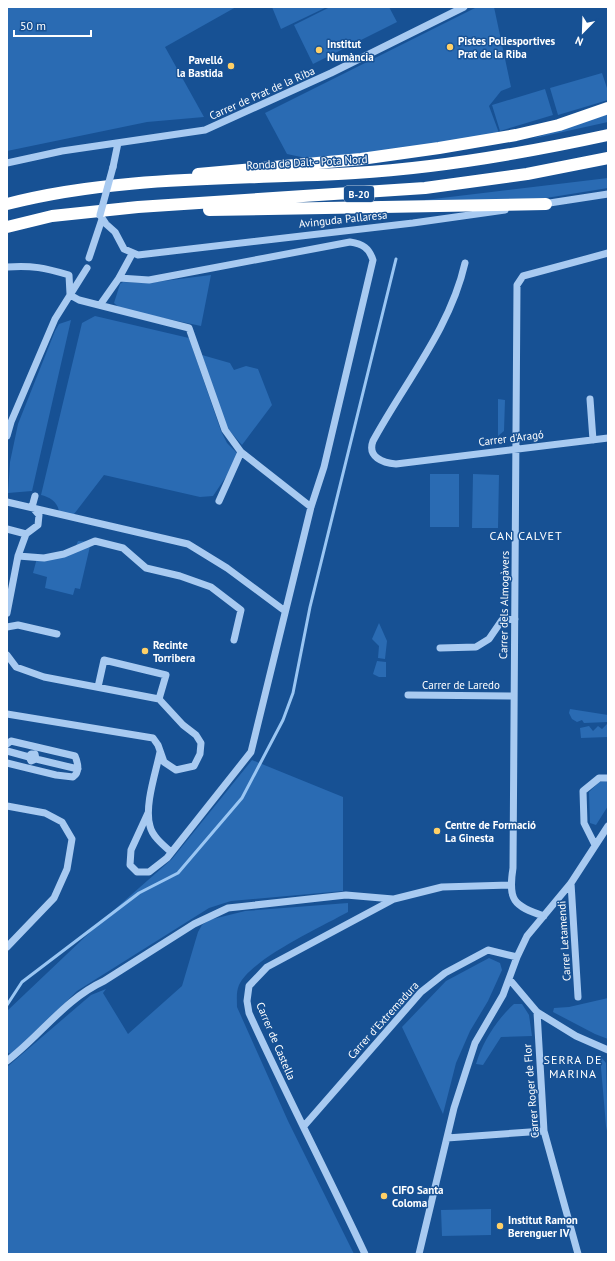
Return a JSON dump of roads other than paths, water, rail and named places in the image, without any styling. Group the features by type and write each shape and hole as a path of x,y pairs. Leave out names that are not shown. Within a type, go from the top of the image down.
{"highway":[{"path":"116,185 230,169 361,159 439,148 516,135 559,125 608,108"},
{"name":"Ronda de Dalt - Pota Nord","path":"7,204 116,185 357,173 460,162 551,147 608,135"},
{"name":"B-20","path":"7,226 52,216 103,214 425,188 527,174 608,158"},
{"path":"103,214 546,204"}],"street":[{"name":"Carrer de Prat de la Riba","path":"7,163 62,151 205,130 331,73 464,7"},
{"path":"89,258 103,214 118,143"},
{"name":"Avinguda Pallaresa","path":"132,254 148,254 412,223 608,194"},
{"path":"100,305 119,278 132,254 124,249 116,232 103,214"},
{"path":"119,278 149,280 350,242 362,244 370,252 373,260 372,270 324,467 311,507 251,752 171,852 149,872 137,872 130,865 131,850 148,813 160,752"},
{"name":"Carrer dels Almogàvers","path":"510,885 513,868 517,284 523,276 608,253"},
{"name":"Carrer d'Aragó","path":"465,263 460,285 441,327 371,445 376,457 380,461 396,464 608,438"},
{"path":"7,267 30,265 51,269 69,275 70,295"},
{"path":"7,436 11,422 55,319 87,268"},
{"path":"70,295 79,300 189,328 225,430 241,452 311,507"},
{"path":"590,399 593,440"},
{"path":"219,501 241,452"},
{"path":"32,507 35,496"},
{"path":"7,502 188,544 227,568 285,611"},
{"path":"7,613 18,556 26,534 38,525 39,515 32,507"},
{"path":"7,529 26,534"},
{"path":"18,556 44,558 64,554 95,541 123,548 146,568 180,576 211,587 241,610 234,640"},
{"path":"440,648 476,647 489,639 502,620 515,619"},
{"path":"7,627 18,625 57,634"},
{"path":"7,655 16,667 44,677 159,699 183,725 196,736 201,744 200,754 194,766 176,770 164,762 153,738 7,714"},
{"path":"98,687 104,660 166,675 159,699"},
{"name":"Carrer de Laredo","path":"408,695 514,696"},
{"path":"7,744 11,741 22,743 33,758 50,773 75,776 79,764 75,756 55,751 33,758 16,765 7,763"},
{"path":"16,765 22,743"},
{"path":"50,773 55,751"},
{"path":"7,752 78,769"},
{"path":"61,775 66,754"},
{"path":"595,845 584,823 583,791 599,778 608,778"},
{"path":"7,806 45,813 62,822 72,839 67,869 54,898 7,947"},
{"path":"148,813 150,827 158,840 171,852"},
{"path":"419,1254 447,1138 465,1071 475,1043 503,995 510,980 517,957 527,936 571,883 608,826"},
{"name":"Carrer Letamendi","path":"571,883 578,997"},
{"path":"510,885 511,893 519,904 544,916"},
{"name":"Carrer de Castella","path":"365,1254 304,1126 281,1083 249,1013 247,1001 250,986 267,967 394,899 442,887 510,885"},
{"path":"7,1061 62,1009 90,987 104,980 194,924 228,908 346,895 394,899"},
{"name":"Carrer d'Extremadura","path":"304,1126 420,992 445,973 488,950 517,957"},
{"path":"510,980 536,1012 576,1036 608,1050"},
{"name":"Carrer Roger de Flor","path":"536,1012 544,1131 578,1254"},
{"path":"447,1138 544,1131"}],"waterway":[{"path":"7,1005 22,982 139,893 178,873 242,798 283,720 293,693 310,607 396,259"}],"place":[{"name":"Pistes Poliesportives Prat de la Riba","path":"450,47"},
{"name":"Institut Numància","path":"319,50"},
{"name":"Pavelló la Bastida","path":"231,66"},
{"name":"Recinte Torribera","path":"145,651"},
{"name":"Centre de Formació La Ginesta","path":"437,831"},
{"name":"CIFO Santa Coloma","path":"384,1196"},
{"name":"Institut Ramon Berenguer IV","path":"500,1226"}],"district":[{"name":"CAN CALVET","path":"526,535"},
{"name":"SERRA DE MARINA","path":"573,1066"}]}
